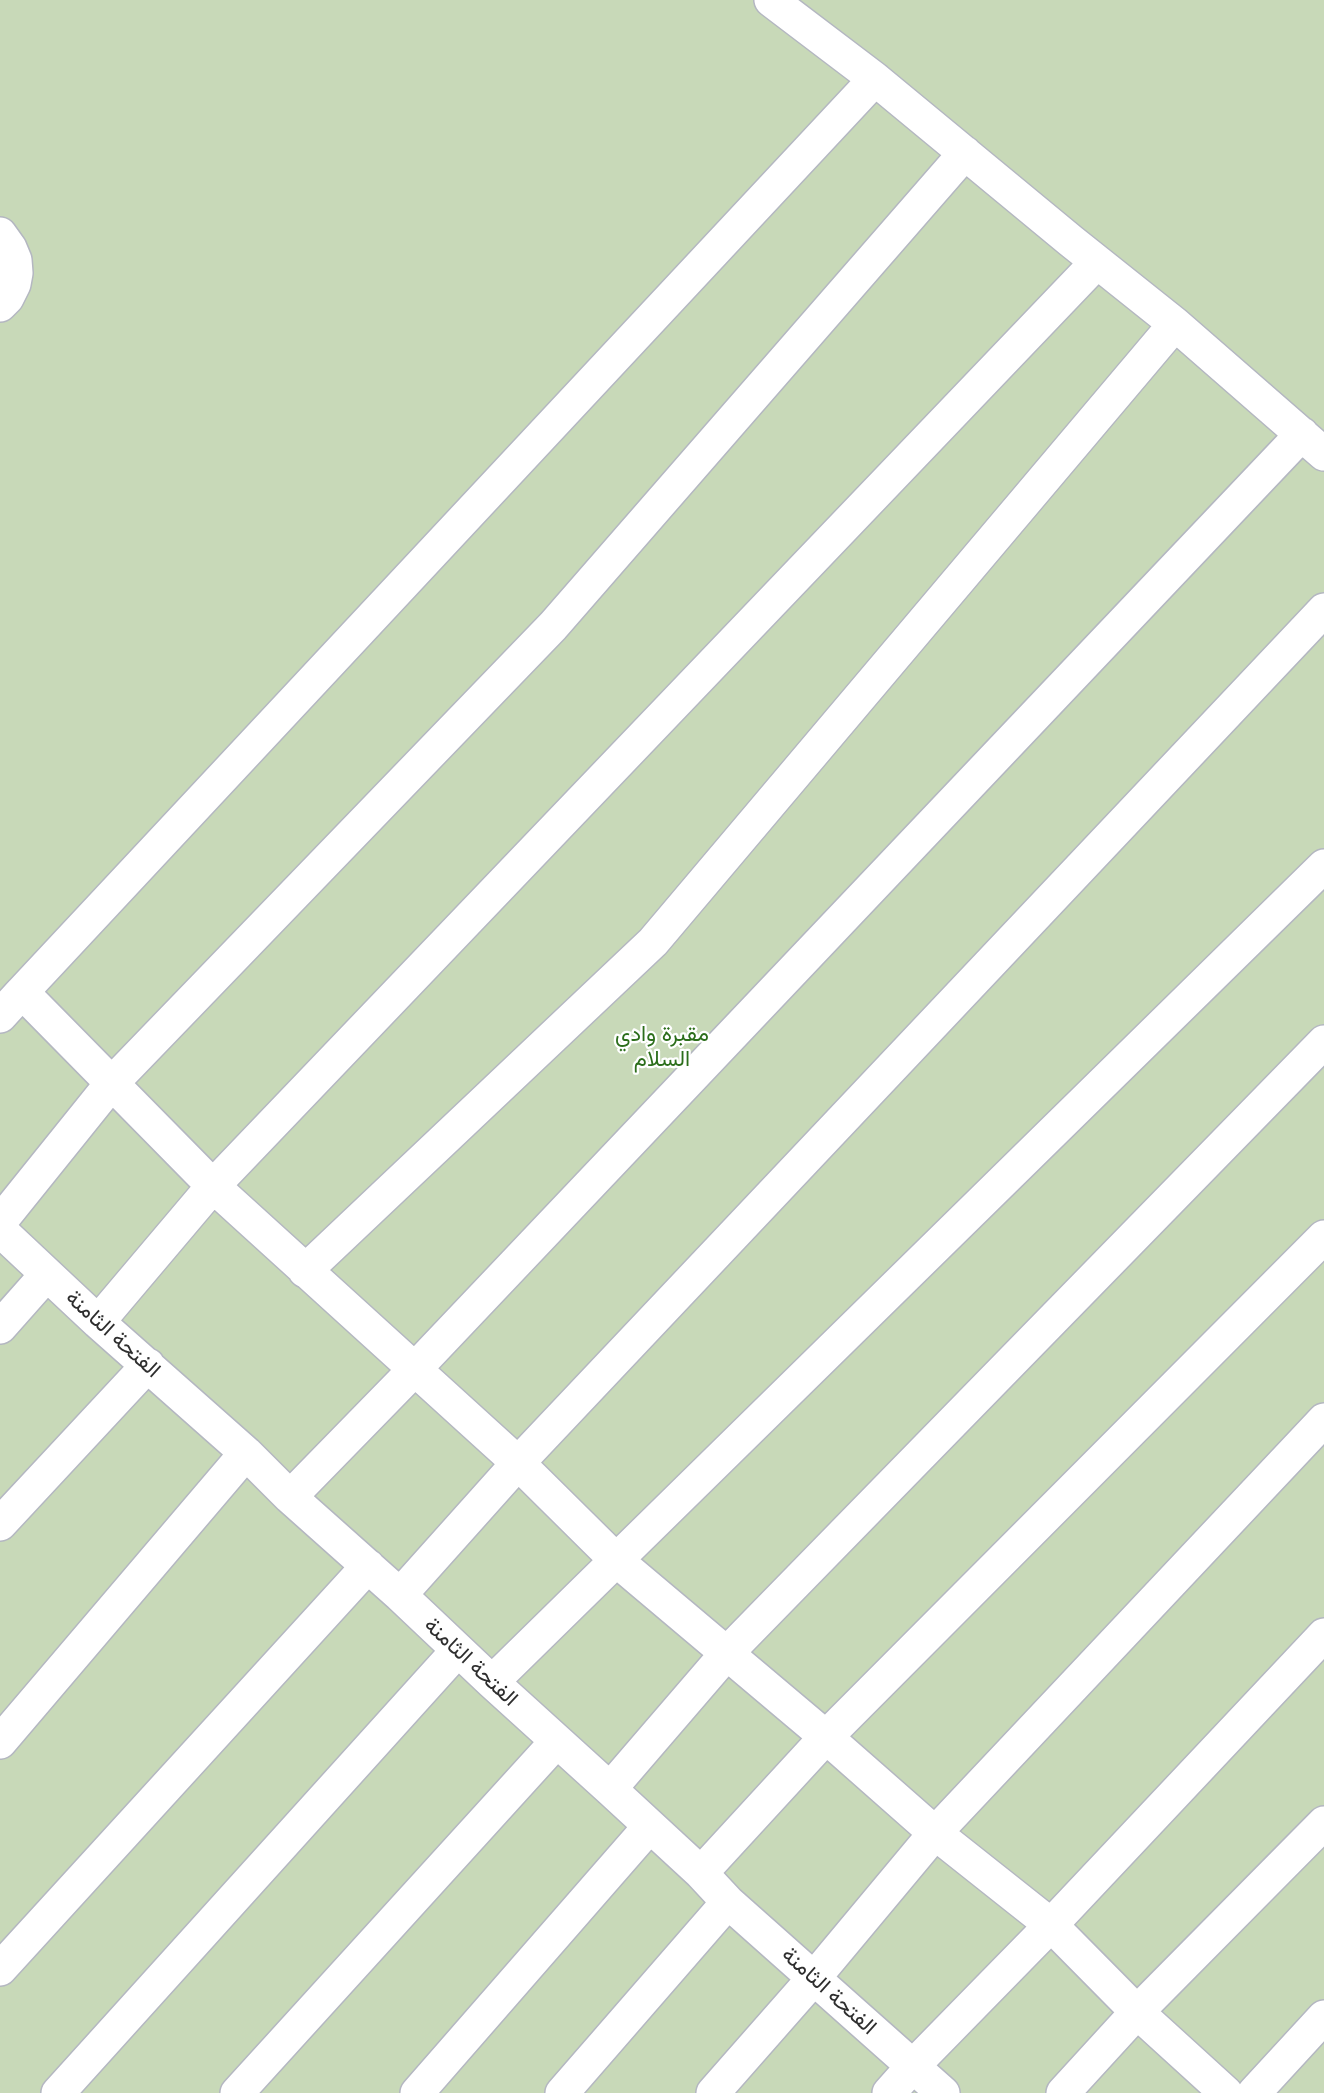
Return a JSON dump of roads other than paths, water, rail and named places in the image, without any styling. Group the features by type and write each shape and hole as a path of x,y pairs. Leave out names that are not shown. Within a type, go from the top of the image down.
{"lane":[{"path":"290,1497 1313,444 1176,324 874,79 771,0"},
{"path":"0,1016 874,79"},
{"path":"0,1222 111,1084 553,626 965,153"},
{"path":"0,234 15,260 16,273 14,284 0,305"},
{"path":"98,1322 213,1186 1097,262"},
{"path":"305,1271 653,942 1176,324"},
{"path":"400,1595 518,1463 1324,610"},
{"path":"492,1682 1324,866"},
{"path":"22,992 213,1186 518,1463 616,1560 826,1737 935,1833 1051,1925 1137,2012 1226,2093"},
{"path":"610,1789 727,1653 1324,1042"},
{"name":"الفتحة الثامنة","path":"0,1230 98,1322 246,1453 290,1497 400,1595 701,1873 729,1902 943,2093"},
{"path":"701,1873 826,1737 1324,1237"},
{"path":"0,1327 47,1274"},
{"path":"0,1524 148,1365"},
{"path":"713,2093 814,1978 935,1833 1324,1420"},
{"path":"0,1742 246,1453"},
{"path":"0,1969 368,1566"},
{"path":"889,2093 1324,1635"},
{"path":"58,2093 458,1650"},
{"path":"237,2093 557,1741"},
{"path":"1063,2093 1137,2012 1324,1823"},
{"path":"417,2093 650,1827"},
{"path":"562,2093 729,1902"},
{"path":"1254,2093 1324,2017"}],"park label":[{"name":"مقبرة وادي السلام","path":"662,1046"}]}
